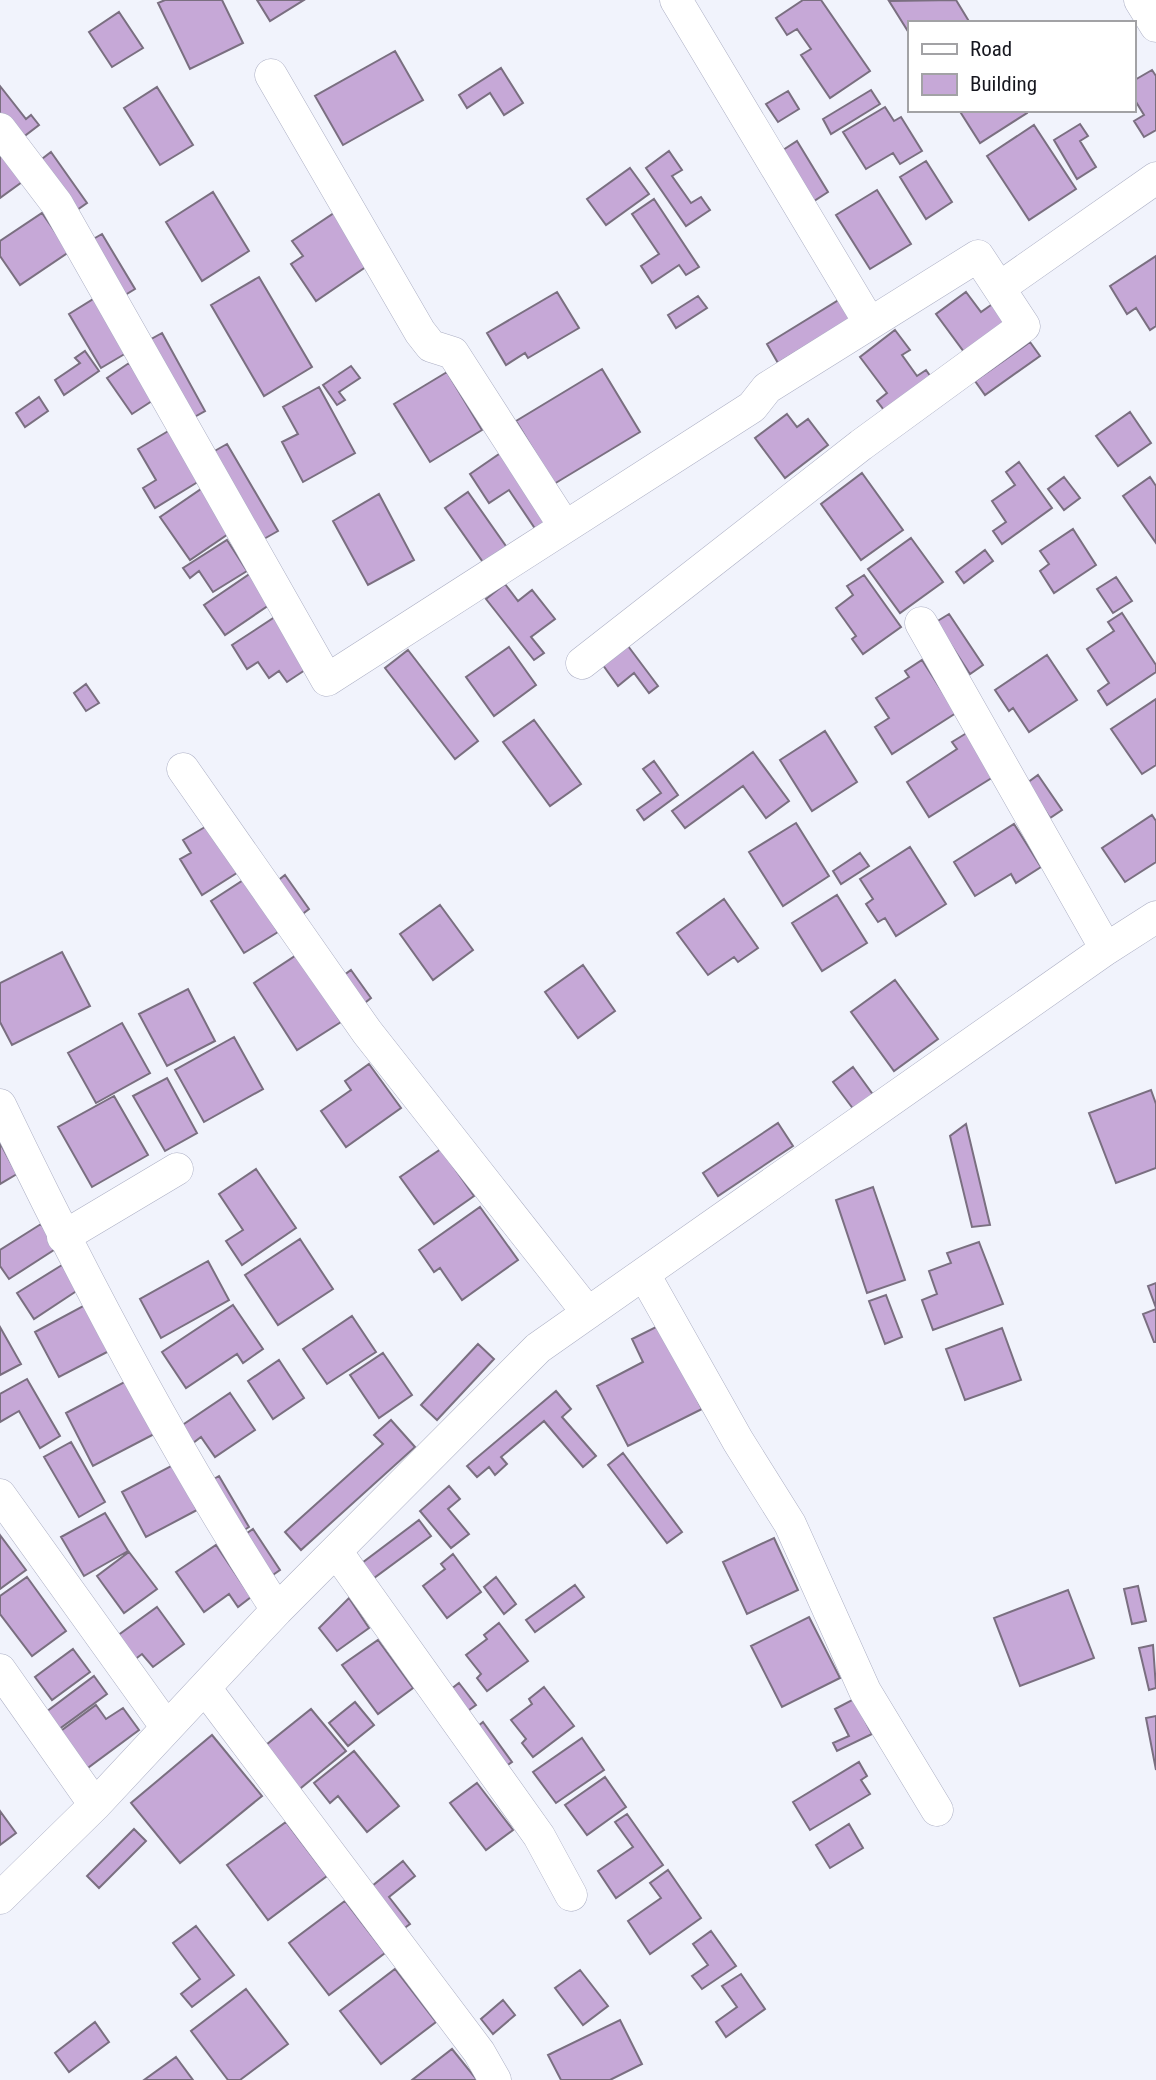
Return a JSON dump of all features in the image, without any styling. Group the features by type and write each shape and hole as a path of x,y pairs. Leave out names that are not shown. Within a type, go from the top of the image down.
{"street":[{"path":"676,0 869,322"},
{"path":"1140,0 1156,26"},
{"path":"271,75 420,332 431,346 453,353 565,527"},
{"path":"0,129 57,204 327,680 752,407 767,388 978,256 1024,326 861,445 582,663"},
{"path":"999,288 1156,178"},
{"path":"921,623 1106,949"},
{"path":"183,769 367,1032 588,1313"},
{"path":"0,1898 95,1805 277,1610 538,1348 645,1276 1106,949 1156,917"},
{"path":"0,1105 63,1237 218,1519 277,1610"},
{"path":"63,1237 177,1169"},
{"path":"645,1276 738,1441 790,1524 865,1691 937,1810"},
{"path":"0,1495 167,1728"},
{"path":"336,1551 539,1836 571,1895"},
{"path":"0,1670 95,1805"},
{"path":"205,1688 478,2052 495,2080"}],"building":[{"path":"165,0 222,0 243,43 190,69 158,3"},
{"path":"257,0 304,0 270,21"},
{"path":"803,0 821,0 870,71 830,98 801,55 811,49 797,29 787,35 776,18"},
{"path":"956,0 969,21 908,21 908,31 889,1"},
{"path":"119,12 143,48 112,67 89,32"},
{"path":"395,51 423,100 343,145 315,96"},
{"path":"501,68 523,103 504,115 490,93 467,108 459,95"},
{"path":"1152,70 1156,76 1156,130 1144,137 1134,121 1144,115 1135,100 1135,80"},
{"path":"0,86 26,119 31,115 39,125 18,141 0,117"},
{"path":"157,87 193,145 160,165 124,108"},
{"path":"871,90 880,104 831,134 823,119"},
{"path":"788,91 799,109 778,122 766,104"},
{"path":"885,107 894,121 901,117 922,151 900,164 893,153 866,169 843,132"},
{"path":"960,112 1027,112 1027,113 980,143"},
{"path":"1080,124 1088,136 1080,141 1096,167 1077,179 1054,140"},
{"path":"1034,125 1076,189 1029,220 987,156"},
{"path":"797,141 828,192 814,201 783,150"},
{"path":"0,151 22,182 0,198"},
{"path":"669,151 682,170 672,176 691,203 701,197 710,210 686,226 646,168"},
{"path":"51,152 87,203 74,212 38,162"},
{"path":"926,161 952,202 926,219 900,177"},
{"path":"630,168 649,194 606,225 587,199"},
{"path":"877,190 911,244 870,269 836,215"},
{"path":"213,192 249,251 202,281 166,222"},
{"path":"654,199 699,267 686,275 679,265 652,283 641,266 659,254 632,214"},
{"path":"340,209 373,262 316,301 291,264 303,256 292,241"},
{"path":"42,213 69,252 20,285 0,256 0,241"},
{"path":"102,234 135,289 120,298 88,242"},
{"path":"1156,256 1156,326 1150,330 1136,308 1127,314 1110,286"},
{"path":"259,277 312,367 264,396 211,305"},
{"path":"557,292 579,328 528,358 525,353 506,365 487,333"},
{"path":"966,292 981,312 998,300 1014,321 967,356 936,314"},
{"path":"698,296 707,308 676,328 668,315"},
{"path":"95,298 128,352 101,368 69,314"},
{"path":"842,298 853,317 778,363 767,344"},
{"path":"895,330 910,350 902,355 917,376 926,370 933,380 887,414 877,401 887,393 860,357"},
{"path":"162,333 205,411 189,420 146,342"},
{"path":"1030,342 1040,356 985,395 975,381"},
{"path":"85,351 99,371 64,395 55,380 80,363 75,358"},
{"path":"129,363 155,399 132,414 107,378"},
{"path":"351,366 360,378 339,392 345,400 337,405 323,385"},
{"path":"602,369 640,432 554,484 516,421"},
{"path":"447,372 482,430 430,462 394,404"},
{"path":"319,387 355,453 303,482 282,442 298,434 283,407"},
{"path":"39,397 48,411 25,427 16,413"},
{"path":"1130,412 1151,443 1118,466 1096,436"},
{"path":"787,414 797,427 808,419 828,445 785,478 755,438"},
{"path":"170,430 201,480 155,508 143,488 156,480 138,449"},
{"path":"227,444 278,531 262,540 211,453"},
{"path":"505,450 551,520 536,530 509,490 489,503 470,474"},
{"path":"1019,462 1052,508 1002,544 993,531 1006,522 992,501 1015,485 1006,472"},
{"path":"862,473 903,530 861,560 821,504"},
{"path":"1064,477 1080,498 1064,510 1048,489"},
{"path":"1150,477 1156,486 1156,543 1123,496"},
{"path":"204,487 234,530 190,560 160,517"},
{"path":"468,492 508,549 485,565 445,508"},
{"path":"379,494 414,560 368,585 333,521"},
{"path":"1073,529 1096,565 1054,593 1040,571 1049,564 1040,551"},
{"path":"911,538 943,582 900,613 868,569"},
{"path":"227,540 247,571 213,592 199,571 190,578 183,568"},
{"path":"985,550 993,561 964,583 956,572"},
{"path":"254,571 275,601 225,635 204,605"},
{"path":"864,575 901,627 863,654 852,639 856,636 836,608 853,595 847,586"},
{"path":"1116,577 1132,601 1113,613 1097,589"},
{"path":"505,584 518,601 532,590 555,619 531,637 544,653 534,660 486,599"},
{"path":"281,613 314,664 287,682 279,671 269,678 258,662 247,669 232,645"},
{"path":"1122,613 1156,665 1156,672 1107,705 1098,691 1109,683 1087,649 1114,631 1108,622"},
{"path":"949,614 983,665 970,674 936,622"},
{"path":"625,642 658,686 649,693 634,673 618,686 600,661"},
{"path":"509,647 536,685 494,716 466,677"},
{"path":"408,650 478,741 455,759 385,668"},
{"path":"1047,655 1077,700 1029,732 1013,708 1009,711 995,690"},
{"path":"922,660 956,713 892,754 875,727 889,718 876,698 909,677 905,671"},
{"path":"86,684 99,703 86,711 74,693"},
{"path":"1156,699 1156,765 1142,774 1111,729"},
{"path":"534,720 581,784 550,806 503,742"},
{"path":"825,731 857,782 812,811 780,760"},
{"path":"970,731 998,774 929,817 907,782 957,749 952,742"},
{"path":"753,752 789,801 766,818 743,786 685,828 672,811"},
{"path":"654,761 678,795 644,820 637,810 661,793 643,769"},
{"path":"1038,775 1062,810 1050,818 1027,783"},
{"path":"1152,815 1156,821 1156,862 1125,882 1102,848"},
{"path":"796,823 829,876 783,906 749,852"},
{"path":"210,824 240,871 202,895 180,859 191,853 183,840"},
{"path":"1014,824 1041,867 1016,883 1011,874 975,896 954,862"},
{"path":"910,847 946,904 896,936 885,918 878,922 866,904 873,899 860,879"},
{"path":"860,853 869,866 841,884 833,871"},
{"path":"285,875 309,909 296,919 271,886"},
{"path":"245,879 278,932 244,953 211,901"},
{"path":"837,895 867,943 822,971 792,923"},
{"path":"724,899 758,948 738,962 734,957 708,975 677,933"},
{"path":"440,905 473,950 433,980 400,934"},
{"path":"62,952 90,1006 12,1045 0,1022 0,983"},
{"path":"298,954 341,1022 297,1050 254,983"},
{"path":"583,965 615,1011 578,1038 545,992"},
{"path":"351,970 371,998 357,1009 336,981"},
{"path":"895,980 938,1039 894,1071 851,1012"},
{"path":"188,989 215,1041 167,1066 139,1014"},
{"path":"122,1023 150,1073 96,1103 68,1053"},
{"path":"234,1037 263,1089 204,1122 175,1070"},
{"path":"369,1064 401,1108 346,1147 321,1111 351,1090 345,1081"},
{"path":"853,1067 874,1096 854,1110 833,1082"},
{"path":"167,1078 197,1133 165,1151 133,1096"},
{"path":"1151,1090 1156,1104 1156,1168 1116,1183 1089,1113"},
{"path":"114,1096 148,1155 92,1187 58,1127"},
{"path":"778,1123 793,1146 718,1196 703,1173"},
{"path":"966,1124 990,1225 972,1227 950,1136"},
{"path":"0,1143 17,1174 0,1184"},
{"path":"441,1149 474,1196 434,1224 400,1177"},
{"path":"256,1169 296,1228 242,1265 226,1241 243,1230 219,1194"},
{"path":"873,1187 905,1280 867,1293 836,1200"},
{"path":"480,1207 518,1260 462,1300 440,1268 434,1272 419,1250"},
{"path":"41,1224 57,1248 9,1279 0,1266 0,1250"},
{"path":"300,1239 333,1289 278,1325 245,1275"},
{"path":"979,1242 1003,1304 933,1330 922,1300 937,1294 929,1271 951,1263 947,1253"},
{"path":"208,1261 229,1300 161,1338 140,1299"},
{"path":"62,1265 78,1290 34,1319 17,1293"},
{"path":"1156,1283 1156,1308 1148,1286"},
{"path":"886,1295 902,1337 885,1344 869,1301"},
{"path":"85,1305 109,1351 59,1377 35,1332"},
{"path":"233,1305 263,1349 243,1363 237,1354 186,1388 162,1352"},
{"path":"1156,1309 1156,1342 1154,1342 1143,1314"},
{"path":"352,1316 376,1352 327,1384 303,1349"},
{"path":"660,1325 702,1409 628,1446 597,1386 643,1362 632,1339"},
{"path":"0,1327 21,1364 0,1375"},
{"path":"1002,1328 1021,1380 965,1400 946,1349"},
{"path":"478,1344 494,1359 437,1420 421,1405"},
{"path":"383,1353 412,1395 379,1418 350,1375"},
{"path":"279,1360 304,1398 273,1419 248,1381"},
{"path":"132,1378 160,1431 93,1466 66,1413"},
{"path":"27,1379 60,1436 40,1448 19,1411 0,1422 0,1394"},
{"path":"556,1391 571,1409 562,1417 596,1456 583,1467 544,1421 501,1457 507,1464 495,1475 489,1467 477,1477 467,1466"},
{"path":"230,1393 255,1430 215,1457 201,1437 193,1443 181,1426"},
{"path":"391,1420 415,1447 301,1550 285,1532 383,1444 374,1435"},
{"path":"71,1442 105,1502 79,1517 44,1457"},
{"path":"623,1453 682,1532 667,1543 608,1465"},
{"path":"173,1465 197,1510 146,1537 122,1492"},
{"path":"219,1476 249,1527 236,1535 205,1484"},
{"path":"449,1486 460,1499 448,1509 469,1534 451,1548 420,1511"},
{"path":"105,1513 128,1551 84,1576 61,1537"},
{"path":"419,1520 431,1536 374,1578 362,1563"},
{"path":"253,1529 280,1570 264,1581 237,1540"},
{"path":"0,1535 26,1570 0,1589"},
{"path":"774,1538 798,1590 747,1614 723,1562"},
{"path":"216,1545 251,1597 238,1607 229,1594 204,1612 176,1572"},
{"path":"129,1552 157,1589 124,1613 97,1576"},
{"path":"453,1554 481,1592 447,1618 423,1586 445,1569 441,1564"},
{"path":"27,1577 66,1631 32,1656 0,1614 0,1596"},
{"path":"496,1577 516,1604 504,1614 484,1587"},
{"path":"575,1585 584,1597 535,1632 526,1620"},
{"path":"1138,1586 1146,1621 1132,1624 1124,1589"},
{"path":"1068,1590 1094,1658 1020,1686 994,1618"},
{"path":"349,1598 369,1628 337,1651 319,1628"},
{"path":"157,1607 184,1644 153,1667 142,1654 134,1660 117,1636"},
{"path":"809,1617 840,1678 782,1707 751,1646"},
{"path":"499,1623 528,1661 487,1691 477,1678 481,1674 466,1655 487,1639 484,1635"},
{"path":"378,1640 413,1688 378,1714 342,1665"},
{"path":"1153,1645 1156,1688 1149,1690 1139,1648"},
{"path":"73,1649 90,1672 52,1700 35,1677"},
{"path":"94,1676 107,1694 51,1735 38,1718"},
{"path":"459,1683 476,1705 462,1715 446,1693"},
{"path":"544,1687 574,1726 533,1757 522,1743 526,1739 511,1720 532,1704 529,1699"},
{"path":"854,1699 872,1734 837,1751 833,1743 849,1736 835,1709"},
{"path":"355,1702 374,1725 348,1746 329,1723"},
{"path":"96,1705 106,1719 123,1708 139,1730 85,1770 58,1733"},
{"path":"311,1709 346,1751 296,1792 261,1749"},
{"path":"1156,1716 1156,1770 1146,1718"},
{"path":"483,1722 512,1762 499,1771 471,1732"},
{"path":"212,1735 262,1796 180,1863 131,1803"},
{"path":"582,1738 604,1770 556,1803 533,1772"},
{"path":"354,1751 399,1806 367,1832 338,1796 330,1803 314,1783"},
{"path":"859,1762 867,1776 861,1780 870,1794 810,1830 793,1802"},
{"path":"605,1777 626,1807 587,1835 565,1805"},
{"path":"477,1783 513,1830 486,1850 450,1803"},
{"path":"0,1811 16,1833 0,1845"},
{"path":"627,1814 663,1865 616,1898 598,1871 633,1847 615,1822"},
{"path":"286,1822 327,1876 268,1920 227,1865"},
{"path":"849,1824 863,1848 830,1868 816,1845"},
{"path":"134,1829 146,1841 99,1888 87,1876"},
{"path":"403,1861 415,1876 389,1897 410,1924 399,1932 366,1891"},
{"path":"668,1870 701,1918 650,1954 628,1921 661,1898 650,1883"},
{"path":"345,1901 385,1953 329,1995 289,1943"},
{"path":"196,1926 234,1975 192,2007 181,1994 200,1979 173,1943"},
{"path":"711,1931 736,1966 702,1989 692,1976 708,1965 693,1944"},
{"path":"395,1969 436,2022 381,2064 340,2011"},
{"path":"580,1970 608,2006 583,2025 555,1988"},
{"path":"741,1974 765,2009 726,2037 716,2022 737,2007 722,1986"},
{"path":"246,1989 288,2044 240,2080 228,2080 191,2031"},
{"path":"503,2000 515,2015 493,2034 481,2019"},
{"path":"620,2020 642,2064 610,2080 561,2080 548,2055"},
{"path":"95,2022 109,2042 69,2072 55,2053"},
{"path":"452,2049 477,2080 412,2080"},
{"path":"176,2057 193,2080 144,2080"}]}
